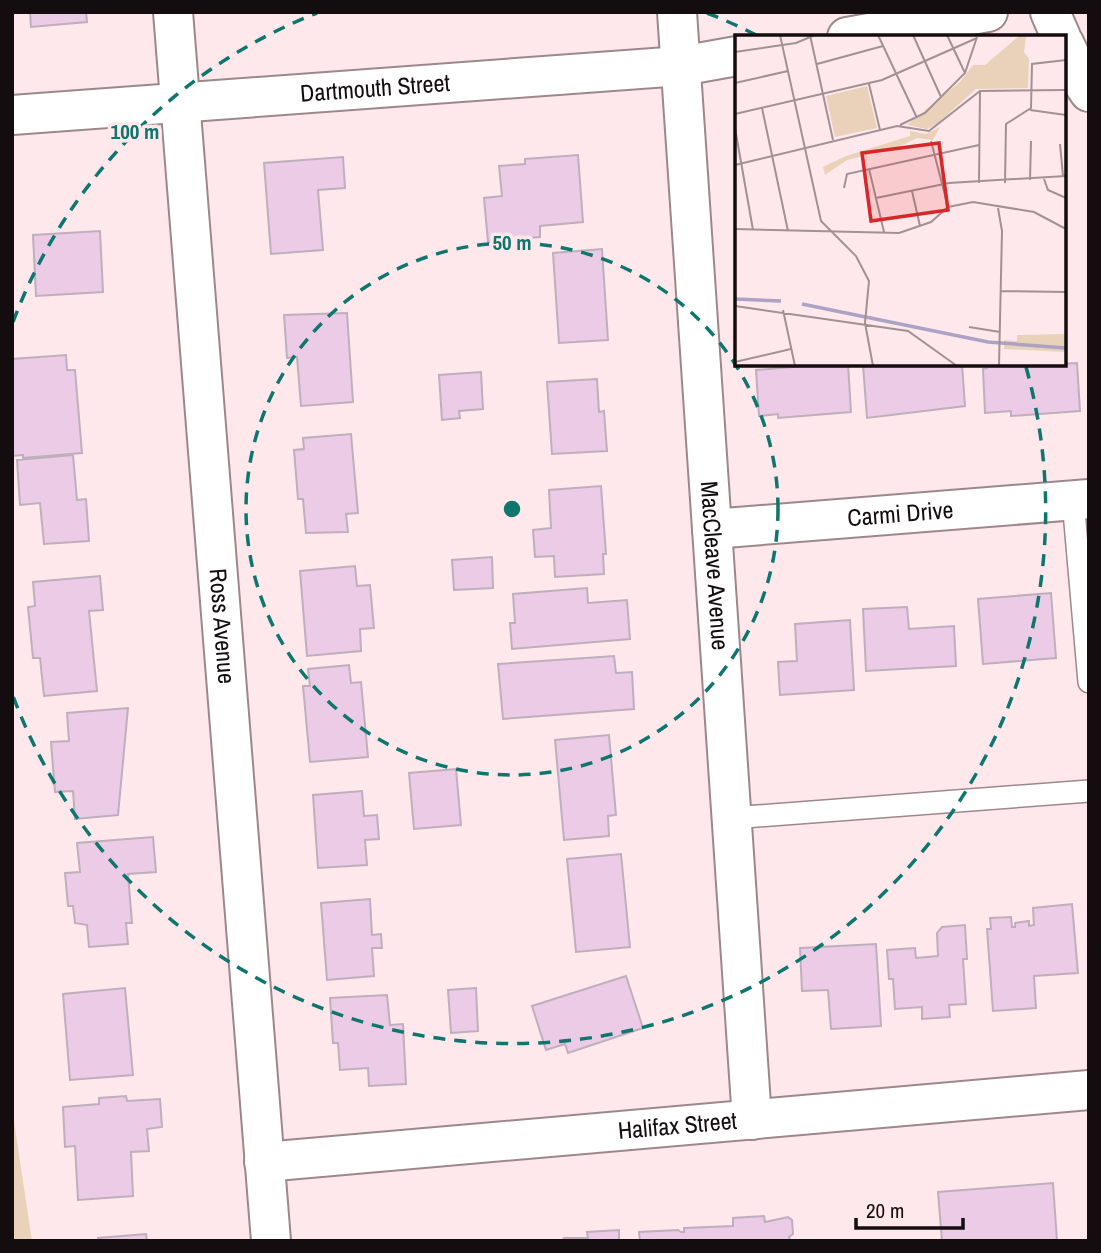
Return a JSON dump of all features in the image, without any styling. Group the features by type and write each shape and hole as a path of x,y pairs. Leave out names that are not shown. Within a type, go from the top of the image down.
{"street":[{"name":"Ross Avenue","path":"173,12 271,1241"},
{"name":"MacCleave Avenue","path":"677,12 752,1120"},
{"path":"858,35 988,12"},
{"path":"1050,12 1060,35"},
{"path":"1066,47 1089,92"},
{"name":"Dartmouth Street","path":"12,116 681,66 735,56"},
{"name":"Carmi Drive","path":"712,528 1081,499"},
{"name":"Halifax Street","path":"264,1162 1089,1090"}],"lane":[{"path":"1081,499 1089,682"},
{"path":"732,818 1089,791"}],"shaded area":[{"path":"12,1108 32,1241 12,1241"}],"building":[{"path":"30,12 86,12 87,22 31,27"},
{"path":"578,155 583,222 540,226 540,237 488,242 484,198 502,196 499,166 525,164 525,159"},
{"path":"343,157 345,188 318,190 323,250 271,254 264,163"},
{"path":"100,231 103,292 36,296 33,235"},
{"path":"602,249 608,340 559,343 553,253"},
{"path":"347,313 353,402 301,406 297,357 287,358 284,315"},
{"path":"66,355 67,370 75,370 82,453 23,458 23,455 12,456 12,359"},
{"path":"1077,363 1080,411 1011,416 1011,411 985,413 983,369 987,366 1066,366 1066,364"},
{"path":"848,366 851,412 778,418 778,414 759,416 756,370"},
{"path":"863,366 962,366 965,406 867,418"},
{"path":"481,372 483,409 459,411 460,418 442,420 439,375"},
{"path":"597,379 599,412 604,411 607,451 552,454 547,382"},
{"path":"351,434 358,513 346,514 348,532 306,533 303,499 298,499 294,450 304,449 303,438"},
{"path":"73,455 77,500 86,499 89,541 44,544 40,503 20,505 17,460"},
{"path":"601,486 606,554 603,554 604,574 555,577 554,556 535,557 533,530 551,528 549,490"},
{"path":"492,557 493,588 454,590 452,560"},
{"path":"355,566 357,586 370,585 374,628 360,629 361,651 307,656 300,571"},
{"path":"100,576 103,610 89,611 97,691 44,696 40,658 33,658 28,607 35,606 33,582"},
{"path":"587,588 588,603 627,600 630,639 512,649 510,623 515,623 513,594"},
{"path":"1051,593 1056,658 983,664 978,599"},
{"path":"907,607 909,629 954,626 956,666 866,671 863,609"},
{"path":"850,620 854,690 780,695 778,662 797,661 795,624"},
{"path":"614,656 616,673 632,672 634,709 503,719 498,664"},
{"path":"349,665 351,683 361,682 368,757 310,762 303,686 310,686 308,669"},
{"path":"128,708 118,815 75,819 73,791 55,792 51,742 69,741 67,713"},
{"path":"609,735 616,815 608,816 609,836 564,840 555,740"},
{"path":"456,769 461,825 414,829 409,773"},
{"path":"362,791 364,816 377,815 379,839 365,840 367,865 318,868 313,795"},
{"path":"153,837 156,872 128,874 132,923 126,923 128,944 89,947 87,925 75,923 73,906 68,906 65,873 80,872 77,843"},
{"path":"621,854 630,947 576,952 567,859"},
{"path":"370,899 372,935 381,934 382,948 372,948 374,976 327,980 321,903"},
{"path":"1072,904 1078,973 1034,976 1036,1008 993,1011 987,929 991,929 990,918 1011,917 1012,927 1015,927 1015,923 1029,921 1029,926 1034,925 1033,908"},
{"path":"965,925 967,959 963,959 966,1004 949,1005 950,1017 922,1019 922,1007 895,1009 887,950 915,948 916,958 938,956 937,933 942,927"},
{"path":"876,944 881,1026 831,1029 828,990 802,991 800,948"},
{"path":"626,976 643,1028 568,1053 565,1044 546,1050 532,1006"},
{"path":"125,988 133,1075 70,1080 63,994"},
{"path":"476,988 478,1031 451,1033 448,990"},
{"path":"387,995 390,1025 403,1024 406,1084 369,1086 368,1068 340,1070 338,1043 333,1043 330,998"},
{"path":"126,1096 127,1101 160,1099 162,1127 147,1129 149,1151 131,1152 133,1196 78,1200 75,1146 65,1147 63,1107 99,1104 99,1098"},
{"path":"1053,1183 1057,1241 942,1241 938,1192"},
{"path":"764,1216 765,1222 788,1217 792,1220 793,1234 789,1237 790,1241 640,1241 639,1232 684,1232 684,1228 733,1226 733,1218"},
{"path":"619,1230 619,1240 622,1241 561,1241 564,1238 588,1238 587,1232"},
{"path":"146,1234 147,1241 98,1241 98,1238"}]}
